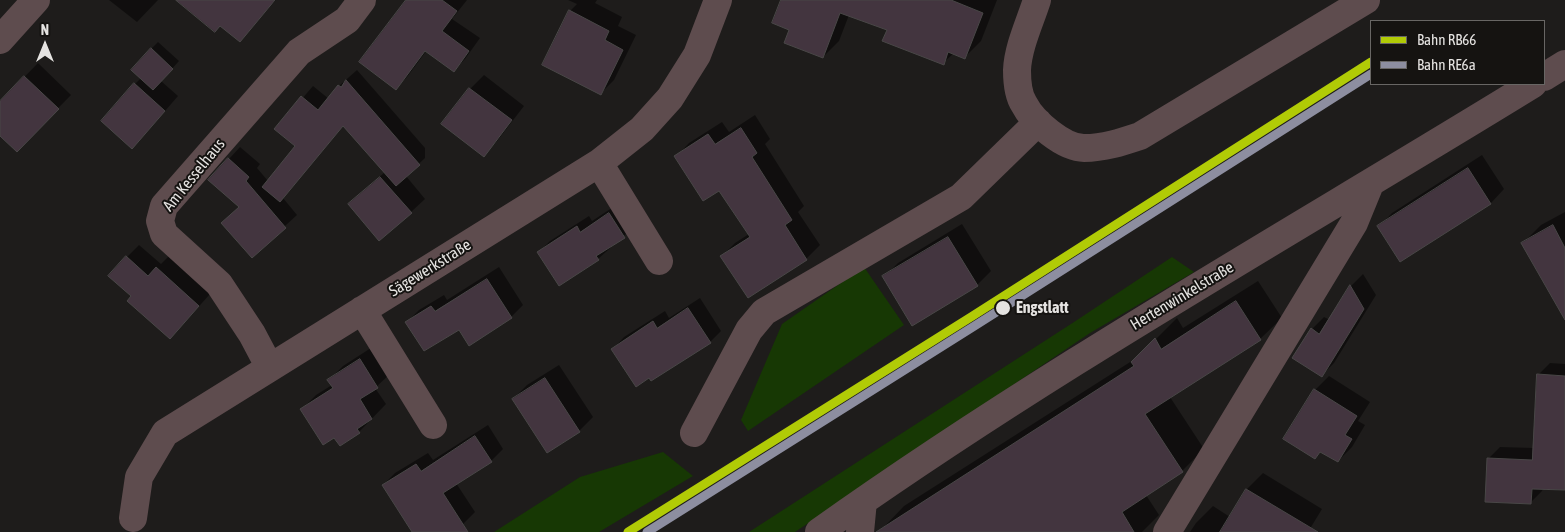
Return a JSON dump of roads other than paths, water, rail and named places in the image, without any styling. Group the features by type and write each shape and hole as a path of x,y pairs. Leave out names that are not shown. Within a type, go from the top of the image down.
{"street":[{"path":"0,40 36,0"},
{"name":"Am Kesselhaus","path":"270,368 252,334 219,284 164,234 160,221 164,206 299,52 348,20 362,0"},
{"name":"Sägewerkstraße","path":"133,518 139,477 165,433 599,163 642,129 670,98 697,56 718,0"},
{"path":"1037,0 1022,46 1017,69 1018,88 1024,104 1038,122 1055,138 1082,148 1110,146 1140,136 1366,0"},
{"path":"1545,76 1565,64"},
{"name":"Hertenwinkelstraße","path":"819,532 863,501 1101,345 1532,85"},
{"path":"694,433 749,330 764,312 961,197 1038,122"},
{"path":"599,163 658,261"},
{"path":"1167,532 1354,223 1370,184"},
{"path":"362,310 433,424"},
{"path":"860,532 863,501"}],"rail line":[{"name":"RB66","path":"628,532 971,317 1370,63"},
{"name":"RE6a","path":"647,532 1370,75"}],"place":[{"name":"Engstlatt","path":"1003,308"}]}
